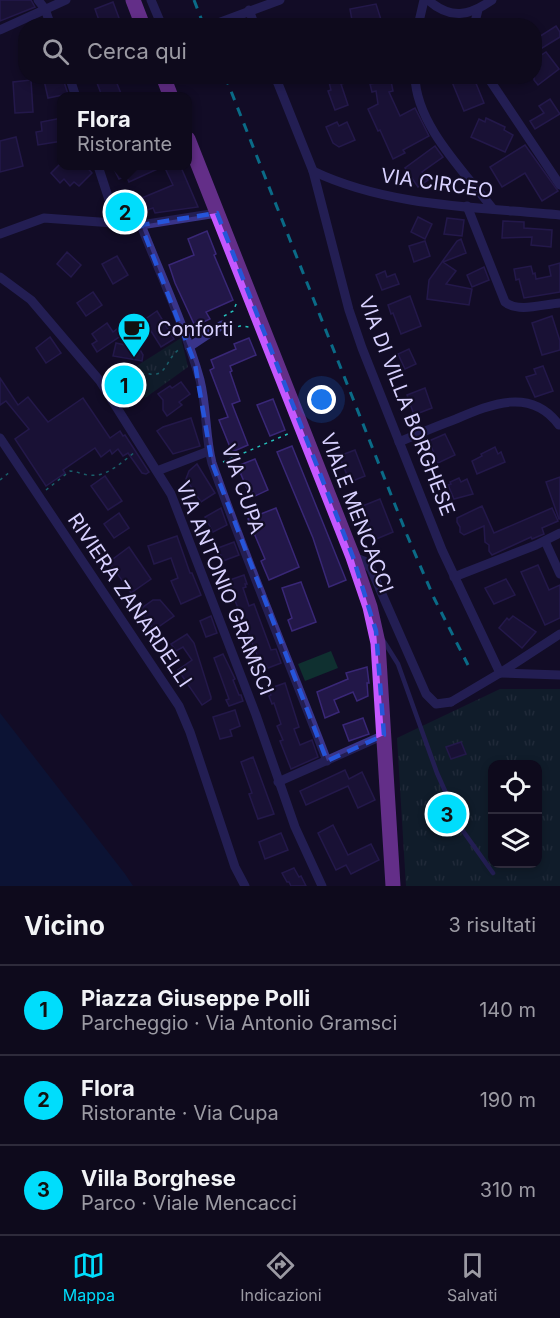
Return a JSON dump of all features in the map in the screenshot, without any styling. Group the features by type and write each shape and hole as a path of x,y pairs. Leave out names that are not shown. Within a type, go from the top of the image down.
{"main road":[{"path":"133,0 140,18"},
{"name":"VIALE MENCACCI","path":"192,149 353,557 376,627 393,886"}],"street":[{"path":"38,0 48,18"},
{"path":"26,18 66,0"},
{"path":"151,0 159,18"},
{"path":"420,18 426,0 441,10 462,14 478,10 492,0"},
{"path":"230,18 274,1"},
{"path":"249,10 252,18"},
{"path":"476,18 478,10"},
{"path":"0,30 18,22"},
{"name":"VIA DI VILLA BORGHESE","path":"278,84 313,171 353,322 454,577 500,673"},
{"path":"416,84 419,106 429,127 493,209"},
{"path":"492,84 560,185"},
{"path":"100,170 117,224"},
{"name":"VIA CIRCEO","path":"313,171 338,182 374,193 467,206 560,215"},
{"path":"467,206 503,297 510,306 560,303"},
{"path":"0,234 45,218 141,225 217,213"},
{"name":"VIA CUPA","path":"141,225 189,347 203,396 209,452 213,466 327,761"},
{"name":"VIA ANTONIO GRAMSCI","path":"0,277 31,300 100,381 143,447 180,513 256,715 295,827 322,886"},
{"path":"189,347 222,325"},
{"path":"399,442 482,408 502,403 516,402 535,405 545,410 559,425"},
{"name":"RIVIERA ZANARDELLI","path":"0,438 174,697 188,728 235,867 245,886"},
{"path":"157,471 209,452"},
{"path":"454,577 560,533"},
{"path":"545,541 560,574"},
{"path":"353,557 364,561 370,568 429,699 439,705 452,702 560,634"},
{"path":"500,673 560,675"},
{"path":"278,782 384,735"}],"lane":[{"path":"376,627 398,664 437,773 463,831 493,873"}],"path":[{"path":"247,288 232,311 222,317 222,325 230,329 240,326 262,327"},
{"path":"129,383 142,374 156,375 165,368 175,352 189,347"},
{"path":"213,466 302,428"},
{"path":"38,496 70,471 79,471 89,476 109,472 143,447"},
{"path":"0,480 20,465"}],"highlighted area":[{"path":"217,213 353,557 376,631 384,735 327,761 212,463 195,364 141,225"}],"green space":[{"path":"181,338 188,367 145,398 127,372"},
{"path":"331,651 338,668 305,681 298,664"},
{"path":"500,689 560,689 560,886 406,886 397,738"}],"water":[{"path":"0,713 125,874 133,886 0,886"}],"building":[{"path":"0,0 31,0 35,7 0,21"},
{"path":"113,2 119,18 98,18 95,9"},
{"path":"376,4 380,18 352,18 350,9"},
{"path":"556,26 560,32 560,37 542,48 542,35"},
{"path":"546,52 559,69 542,82 542,55"},
{"path":"13,82 31,84 33,112 15,113"},
{"path":"45,84 65,84 67,92 57,92 57,96 48,98"},
{"path":"97,84 117,84 120,92 100,92"},
{"path":"330,84 341,84 348,105 335,110 328,91 331,90"},
{"path":"370,84 392,84 393,91 389,92 400,116 415,108 429,136 403,150 405,153 393,159 368,109 378,104 376,91 372,92"},
{"path":"453,84 476,84 484,103 464,111"},
{"path":"550,99 560,114 535,129 530,121 544,113 539,106"},
{"path":"486,118 505,127 504,130 513,135 505,152 471,137 479,119 485,122"},
{"path":"57,119 57,142 38,145 36,132 42,131 41,122"},
{"path":"337,122 339,126 347,122 355,140 339,147 333,143 326,127"},
{"path":"16,137 23,166 0,172 0,141"},
{"path":"525,145 558,191 542,201 525,173 502,187 490,167"},
{"path":"435,146 443,157 422,172 428,180 418,187 405,168"},
{"path":"57,167 57,170 89,170 92,173 79,186 74,182 70,186 64,179 60,183 51,173"},
{"path":"114,170 155,170 129,182 126,176 119,179"},
{"path":"166,170 182,170 198,207 155,213 153,208 126,217 120,213 116,198 133,191 137,200 173,185"},
{"path":"418,217 432,224 425,239 411,232"},
{"path":"447,218 464,220 462,236 444,234"},
{"path":"503,221 524,222 524,228 552,230 551,247 531,245 532,237 502,238"},
{"path":"207,231 216,254 214,255 233,300 206,312 210,319 195,326 169,265 194,255 188,239"},
{"path":"461,239 466,253 443,262 456,271 446,284 472,289 469,305 427,299 429,280 457,241"},
{"path":"425,241 430,256 414,262 409,246"},
{"path":"67,252 81,265 71,277 57,264"},
{"path":"117,256 128,275 113,284 102,264"},
{"path":"560,263 560,292 524,298 514,269 531,266 536,279 551,276 549,266"},
{"path":"484,267 489,280 472,287 467,275"},
{"path":"385,271 387,277 395,274 399,284 382,290 376,275"},
{"path":"93,292 102,305 86,316 77,303"},
{"path":"410,296 421,326 401,334 388,305"},
{"path":"157,311 174,339 161,347 144,320"},
{"path":"552,316 560,341 560,350 542,355 532,323"},
{"path":"107,323 113,332 117,329 122,335 97,352 92,344 97,341 92,334"},
{"path":"50,337 61,353 46,363 36,348"},
{"path":"249,338 256,355 230,366 240,401 232,404 248,445 232,452 219,420 228,417 210,370 214,368 211,360 236,349 234,344"},
{"path":"116,343 139,348 143,355 142,361 113,356"},
{"path":"409,349 416,364 405,369 398,354"},
{"path":"543,366 553,391 535,397 526,377 536,374 534,369"},
{"path":"0,378 18,405 28,397 48,422 83,398 110,438 120,431 123,436 125,435 149,472 142,473 128,453 123,456 118,449 112,454 110,450 101,457 95,448 63,470 65,473 46,486 15,439 29,429 6,401 0,405"},
{"path":"181,382 190,394 179,402 182,405 167,416 163,410 163,400 158,394"},
{"path":"425,388 432,408 414,415 407,395"},
{"path":"273,399 285,430 270,436 257,405"},
{"path":"191,418 200,446 173,454 157,431"},
{"path":"445,434 455,455 438,463 429,441"},
{"path":"292,446 346,580 329,587 313,538 277,452"},
{"path":"495,447 498,454 501,452 505,462 477,474 472,461"},
{"path":"355,450 365,476 350,482 339,456"},
{"path":"255,459 268,490 253,497 240,472 242,471 240,465"},
{"path":"197,464 215,493 201,502 186,479 189,471"},
{"path":"105,476 122,501 108,510 91,486"},
{"path":"560,477 560,519 559,519 546,482"},
{"path":"459,478 461,482 467,479 473,494 454,499 448,485"},
{"path":"380,499 393,532 374,540 360,507"},
{"path":"482,506 494,533 552,508 558,521 542,528 544,534 532,539 531,537 492,555 489,545 485,542 484,526 464,535 460,532 457,522 457,518"},
{"path":"221,508 227,525 213,532 205,517"},
{"path":"276,508 299,567 269,580 261,561 265,559 248,519"},
{"path":"119,513 129,528 114,538 104,524"},
{"path":"177,536 190,573 201,595 181,604 171,581 178,578 171,558 154,564 148,546"},
{"path":"234,542 239,555 223,561 218,548"},
{"path":"129,547 151,579 131,593 109,562"},
{"path":"538,565 549,590 560,585 560,618 545,625 521,572"},
{"path":"244,575 247,584 243,588 249,606 254,604 271,650 276,649 281,663 268,668 266,665 262,667 227,581"},
{"path":"506,579 515,595 494,604 485,588"},
{"path":"301,582 316,622 292,631 288,620 292,618 282,588"},
{"path":"153,600 160,600 174,616 154,630 139,610"},
{"path":"211,616 217,633 206,637 200,621"},
{"path":"513,616 536,632 522,648 499,628 507,618 509,620"},
{"path":"187,634 194,643 211,697 202,705 178,670 192,660 183,647 176,651 171,644"},
{"path":"223,654 243,701 229,706 226,700 229,699 214,658"},
{"path":"367,667 368,696 357,701 353,692 334,700 339,712 325,718 317,692 348,679 346,673"},
{"path":"285,683 299,727 294,729 300,745 312,740 318,757 291,769 280,741 283,740 277,726 281,724 268,689"},
{"path":"235,710 240,726 230,730 232,736 220,739 213,717"},
{"path":"363,718 369,734 349,741 343,725"},
{"path":"461,742 466,754 451,759 446,747"},
{"path":"253,757 274,814 258,819 241,762"},
{"path":"345,770 349,779 362,772 375,800 358,808 348,786 306,805 300,791"},
{"path":"333,825 348,855 371,844 379,860 351,874 346,865 336,870 318,833"},
{"path":"281,833 288,850 265,859 259,842"},
{"path":"294,868 306,886 291,886 287,882 282,873"}],"railway":[{"path":"194,0 201,18"},
{"path":"228,84 407,535 434,598 468,665"}],"place":[{"name":"Flora","path":"125,212"},
{"name":"Conforti","path":"134,358"},
{"name":"Piazza Giuseppe Polli","path":"124,385"},
{"name":"Villa Borghese","path":"447,814"}]}
